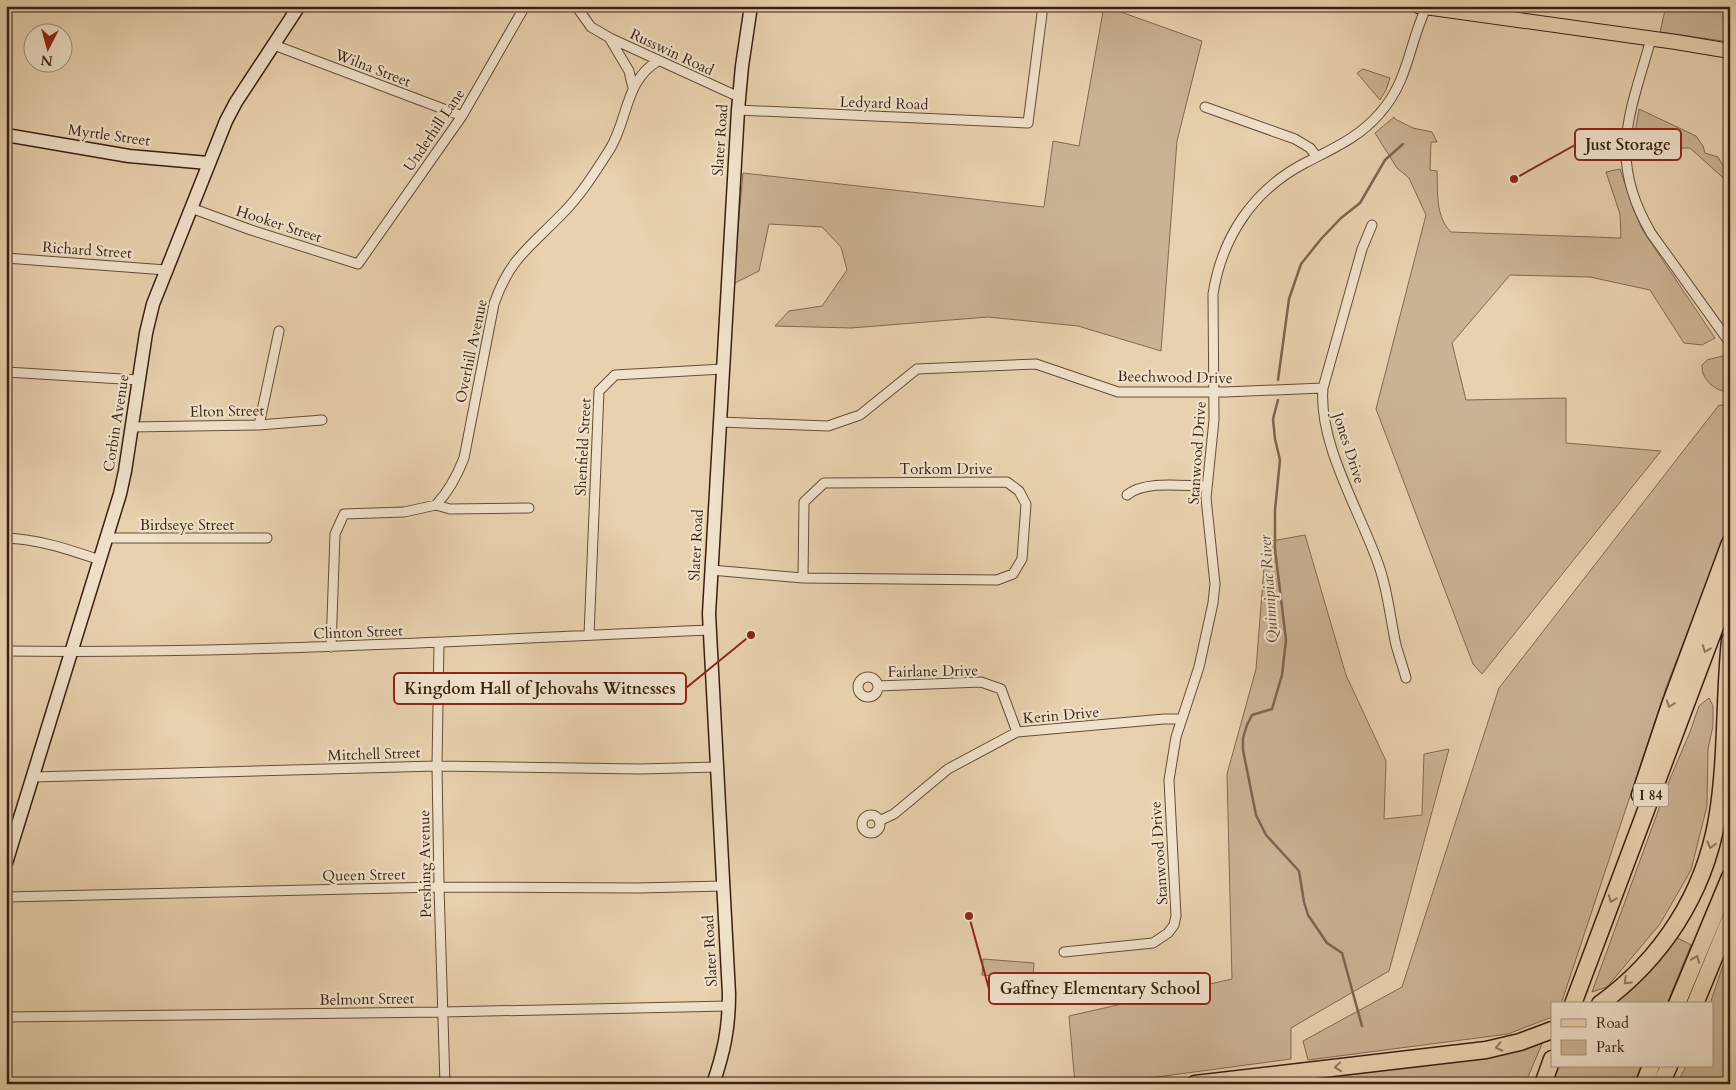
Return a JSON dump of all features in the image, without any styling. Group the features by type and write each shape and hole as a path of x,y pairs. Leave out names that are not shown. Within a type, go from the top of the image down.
{"highway":[{"path":"1622,874 1631,826 1663,725 1730,543"},
{"name":"I 84","path":"1574,1002 1730,586"},
{"path":"1602,1002 1627,982 1662,945 1688,905 1707,861 1720,801 1730,640"},
{"path":"1678,1002 1730,877"},
{"path":"1696,1002 1730,919"},
{"path":"1195,1084 1486,1050 1520,1042 1549,1031"},
{"path":"1543,1084 1551,1062"},
{"path":"1644,1084 1650,1068"},
{"path":"1662,1084 1668,1068"}],"main road":[{"name":"Corbin Avenue","path":"6,863 122,488 150,313 208,163 234,106 299,6"},
{"name":"Slater Road","path":"713,1084 725,1044 729,1006 710,630 711,570 738,110 751,6"},
{"path":"1424,7 1730,51"},
{"name":"Myrtle Street","path":"6,135 129,156 208,163"}],"street":[{"name":"Underhill Lane","path":"358,264 462,116 525,6"},
{"name":"Russwin Road","path":"576,6 591,27 610,38 740,97"},
{"name":"Ledyard Road","path":"738,110 1028,123 1043,6"},
{"name":"Stanwood Drive","path":"1064,952 1153,942 1168,932 1174,925 1177,908 1169,809 1169,780 1173,751 1199,667 1213,603 1215,584 1206,509 1206,486 1214,420 1213,294 1225,248 1241,218 1266,190 1291,171 1340,145 1362,130 1388,104 1403,77 1424,7"},
{"path":"610,38 629,72 633,88"},
{"path":"1651,39 1626,134 1625,162 1631,190 1642,218 1651,232 1730,343"},
{"name":"Wilna Street","path":"274,45 462,116"},
{"name":"Overhill Avenue","path":"436,505 448,491 464,458 494,304 509,269 528,246 564,213 587,184 611,148 624,120 633,88 643,72 658,61"},
{"path":"1205,107 1295,139 1310,148 1318,157"},
{"name":"Hooker Street","path":"191,208 251,230 358,264"},
{"name":"Jones Drive","path":"1372,225 1362,249 1323,388 1322,402 1326,428 1336,460 1379,565 1396,645 1406,678"},
{"name":"Richard Street","path":"6,258 166,270"},
{"path":"259,425 279,331"},
{"name":"Beechwood Drive","path":"720,422 828,426 860,415 918,369 1036,364 1118,392 1214,392 1323,388"},
{"name":"Shenfield Street","path":"589,635 600,391 615,374 723,369"},
{"path":"6,372 139,380"},
{"name":"Elton Street","path":"132,427 259,425 322,420"},
{"name":"Torkom Drive","path":"711,570 803,578 997,580 1013,574 1022,559 1026,504 1019,491 1007,482 824,483 804,502 803,578"},
{"path":"1127,495 1132,491 1147,486 1206,486"},
{"path":"332,647 334,534 344,514 404,512 436,505 450,509 529,508"},
{"path":"6,538 62,548 100,560"},
{"name":"Birdseye Street","path":"107,538 268,538"},
{"name":"Clinton Street","path":"6,651 332,647 710,630"},
{"name":"Pershing Avenue","path":"439,643 439,887 445,1084"},
{"name":"Fairlane Drive","path":"878,686 981,682 1001,689 1017,732"},
{"name":"Kerin Drive","path":"879,821 894,814 948,769 1017,732 1182,719"},
{"name":"Mitchell Street","path":"33,777 438,766 640,769 717,767"},
{"name":"Queen Street","path":"6,897 439,887 638,888 723,886"},
{"name":"Belmont Street","path":"6,1017 443,1012 729,1006"}],"green space":[{"path":"1104,6 1202,41 1177,141 1161,351 1078,326 988,317 851,328 775,326 789,311 822,306 847,270 841,247 822,227 769,224 759,271 733,284 743,173 1044,207 1053,141 1079,146"},
{"path":"1666,6 1709,6 1730,13 1730,42 1660,32"},
{"path":"1363,69 1390,78 1380,100 1357,73"},
{"path":"1639,109 1696,136 1703,146 1705,153 1718,157 1723,166 1730,166 1730,184 1690,148 1636,148 1635,133"},
{"path":"1394,117 1413,128 1432,132 1437,142 1431,142 1430,170 1437,171 1440,211 1442,219 1451,232 1621,238 1620,214 1606,172 1620,169 1643,231 1715,338 1702,345 1684,343 1650,290 1590,277 1510,275 1452,343 1466,400 1566,398 1566,443 1661,451 1482,674 1473,664 1376,409 1426,215 1409,178 1397,168 1375,133"},
{"path":"1730,356 1730,392 1719,390 1710,384 1702,370 1702,365 1707,360"},
{"path":"1719,405 1730,406 1730,523 1667,685 1562,1002 1551,1002 1551,1017 1508,1034 1308,1060 1303,1041 1402,987 1499,688"},
{"path":"1305,535 1346,675 1386,761 1384,819 1422,815 1424,754 1449,749 1389,971 1291,1028 1291,1059 1120,1082 1075,1084 1069,1016 1232,979 1227,774 1256,669 1266,542"},
{"path":"1709,698 1713,706 1713,726 1708,749 1707,806 1691,870 1660,924 1607,987 1592,992 1669,781 1699,706"},
{"path":"1674,936 1691,945 1668,1002 1608,1002"},
{"path":"1730,949 1730,1084 1677,1084 1685,1068 1714,1068 1714,1002 1711,1002"},
{"path":"983,959 1034,963 1033,979 982,975"},
{"path":"1544,1039 1525,1084 1398,1084 1359,1079 1292,1080"},
{"path":"1557,1068 1640,1068 1634,1084 1551,1084"}],"waterway":[{"name":"Quinnipiac River","path":"1278,380 1289,299 1301,264 1341,218 1360,203 1385,160 1403,144"},
{"name":"Quinnipiac River","path":"1278,400 1273,419 1280,460 1275,510 1275,549 1286,640 1282,675 1272,709 1252,715 1243,738 1243,750 1256,815 1266,835 1299,871 1308,915 1327,943 1342,953 1362,1026"}],"railway":[{"path":"1719,6 1730,10"}],"place":[{"name":"Just Storage","path":"1514,179"},
{"name":"Kingdom Hall of Jehovahs Witnesses","path":"751,635"},
{"name":"Gaffney Elementary School","path":"969,916"}]}
